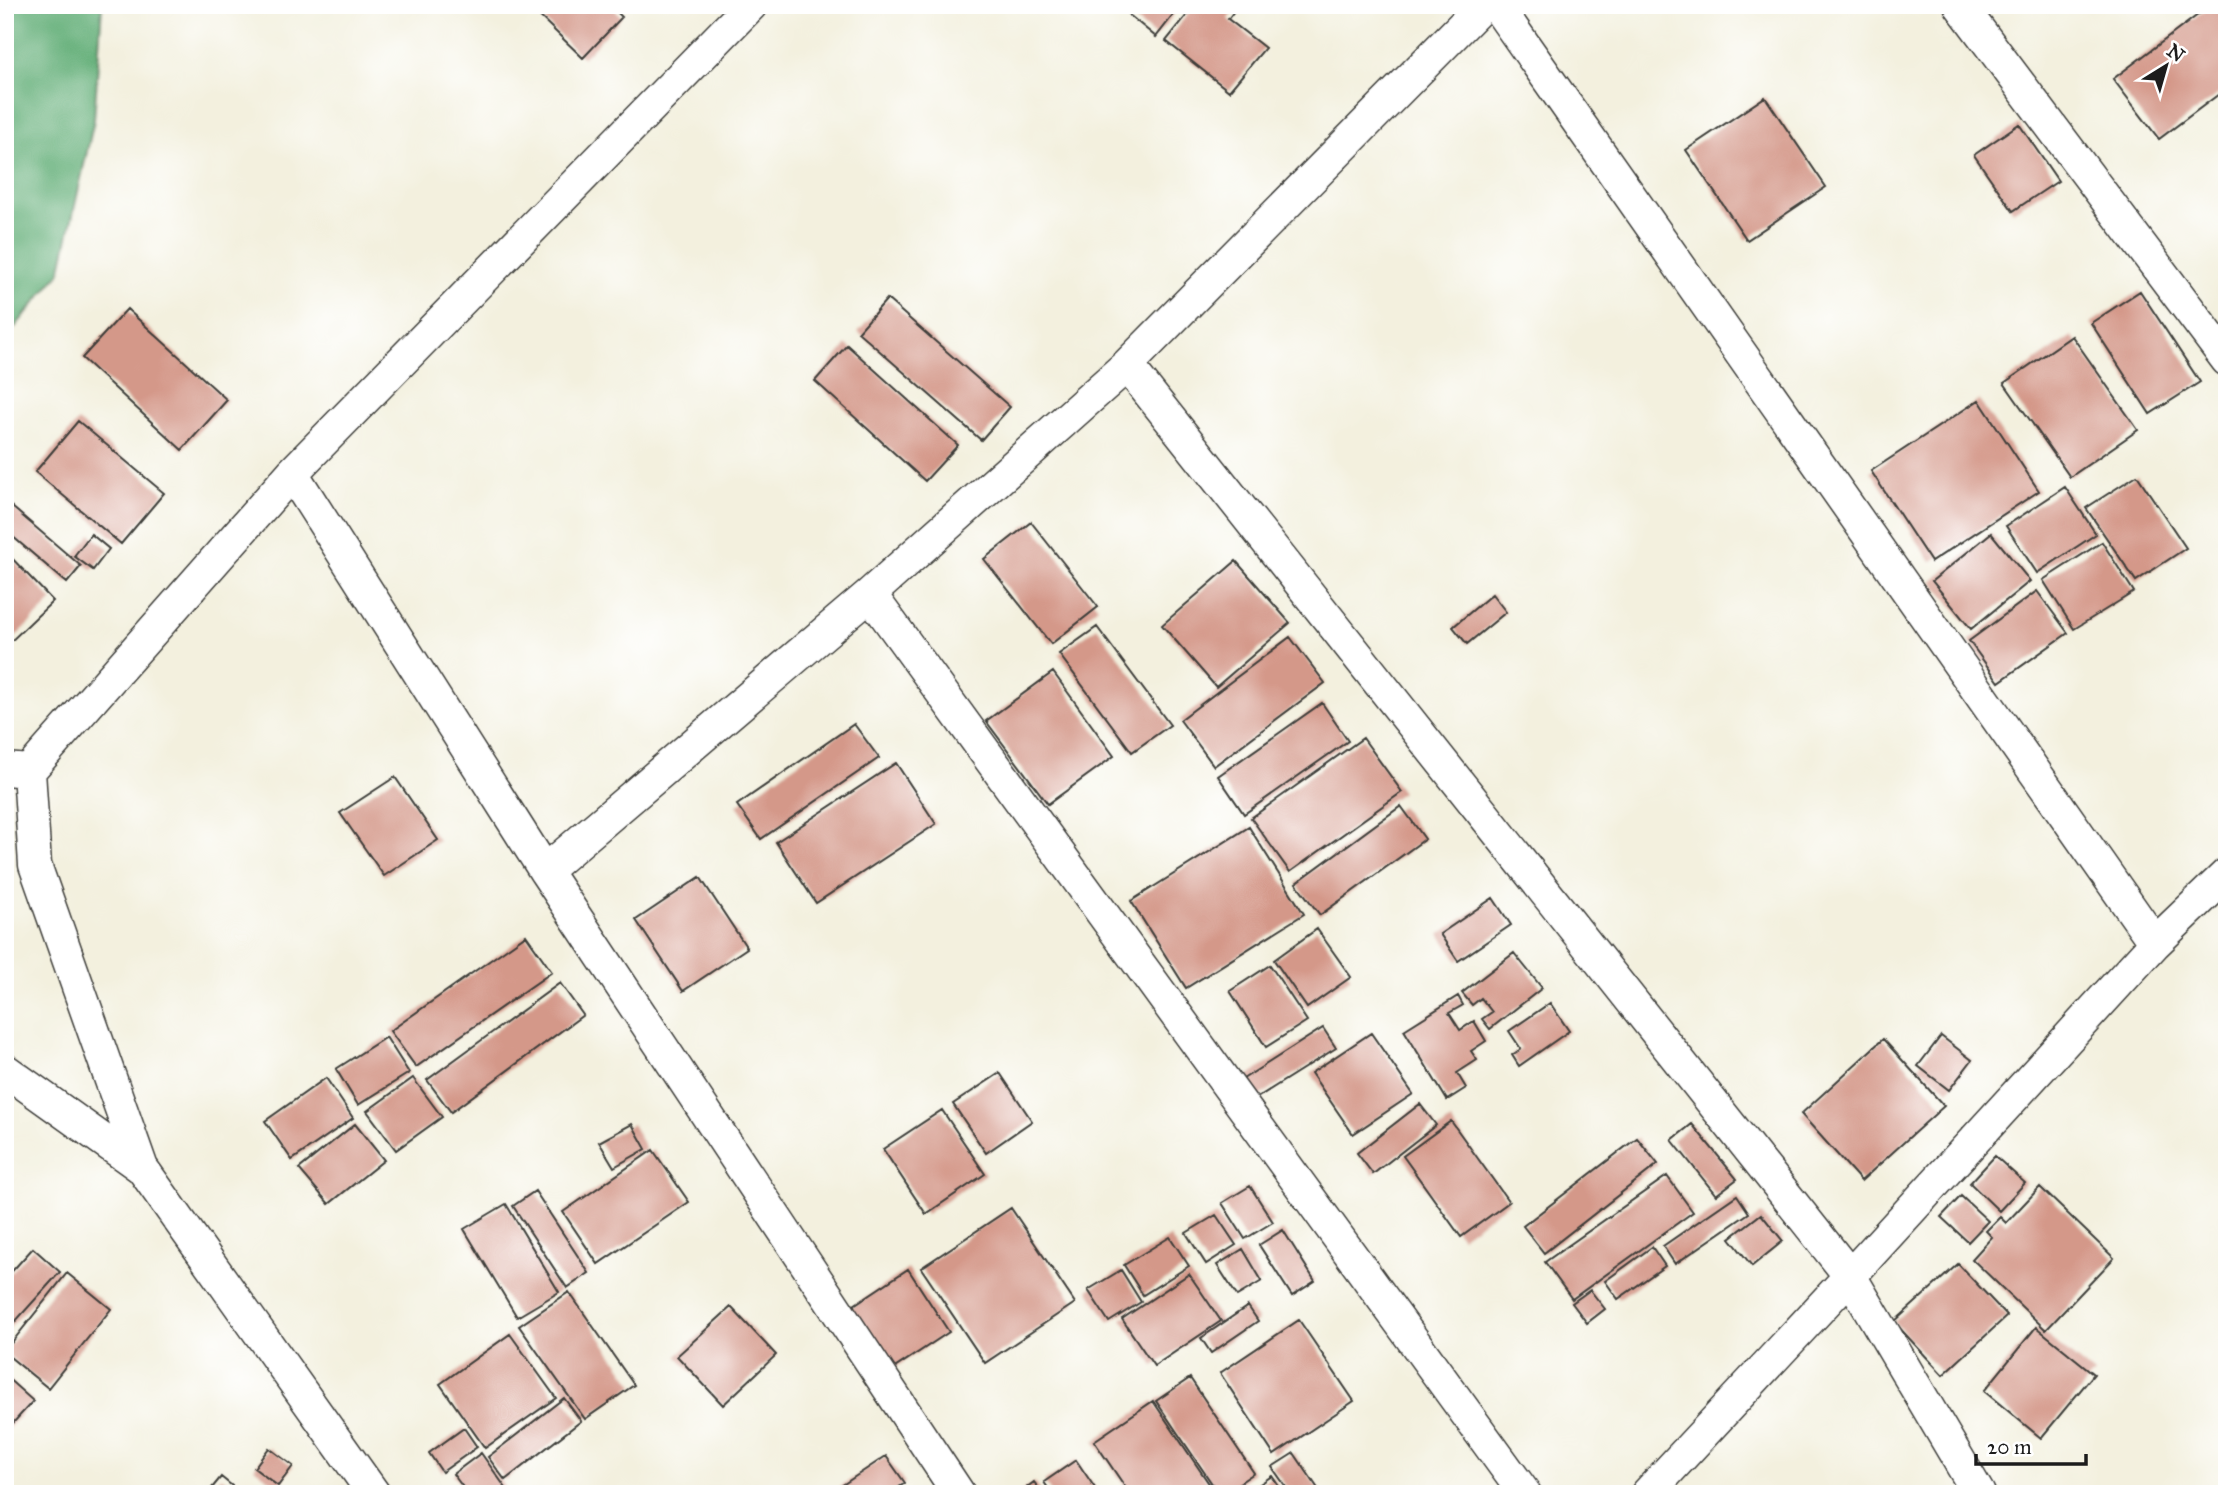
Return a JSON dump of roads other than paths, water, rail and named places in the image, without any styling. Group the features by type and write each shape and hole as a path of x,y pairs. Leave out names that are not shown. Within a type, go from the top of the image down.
{"street":[{"path":"374,1494 142,1168 35,865 17,770 292,473 751,5"},
{"path":"545,871 870,594 1127,365 1483,5"},
{"path":"1496,5 2155,943"},
{"path":"1960,5 2227,360"},
{"path":"1127,365 1850,1276 1979,1494"},
{"path":"292,473 545,871 959,1494"},
{"path":"870,594 1525,1494"},
{"path":"1647,1494 2155,943 2227,874"},
{"path":"5,1070 142,1168"}]}
